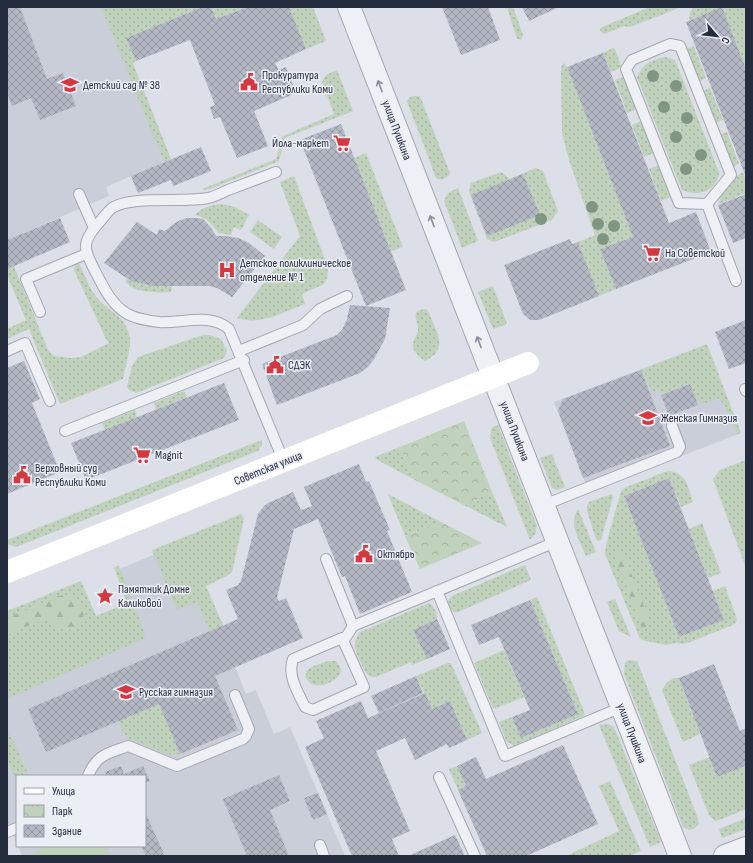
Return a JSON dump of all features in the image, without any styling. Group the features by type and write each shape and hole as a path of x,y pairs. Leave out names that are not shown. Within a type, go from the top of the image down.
{"main road":[{"name":"Советская улица","path":"7,572 494,378 528,363"}],"street":[{"name":"улица Пушкина","path":"349,7 680,856"},
{"path":"726,856 746,848"}],"lane":[{"path":"670,44 680,46 731,176 707,204 679,203 626,69 632,60 670,44"},
{"path":"276,172 208,198 130,202 121,204 109,211 94,228 88,238 85,248 86,254 100,282 115,304 131,316 159,322 206,320 222,323 229,329 244,360 284,462"},
{"path":"79,194 94,228"},
{"path":"707,204 736,281"},
{"path":"40,312 26,279 86,254"},
{"path":"239,351 303,325 320,309 347,296"},
{"path":"7,351 25,343 50,402"},
{"path":"65,431 244,360"},
{"path":"544,506 677,452 680,447 672,426"},
{"path":"342,638 364,687 313,710 305,707 294,684 290,666 292,659 342,638 346,637 353,626 558,541"},
{"path":"326,559 353,626"},
{"path":"437,591 505,756 622,707"},
{"path":"88,775 99,758 128,746 177,766 243,738 246,736 249,729 235,695"},
{"path":"439,777 475,856"},
{"path":"320,845 324,856"}],"shaded area":[{"name":"Детский сад № 38","path":"7,7 103,7 164,162 106,187 109,196 7,240"},
{"name":"Женская Гимназия","path":"700,347 726,395 741,433 589,492 554,402"},
{"name":"Русская гимназия","path":"184,542 246,694 256,690 274,734 290,727 345,856 22,856 18,847 146,847 146,775 16,775 16,842 7,822 7,615 93,620 130,605 117,570"}],"green space":[{"path":"101,7 203,7 126,38 136,61 133,63 171,159 164,162"},
{"path":"211,7 248,7 216,19"},
{"path":"289,7 313,7 326,41 306,49"},
{"path":"507,7 513,7 523,35 521,40 516,36"},
{"path":"650,7 680,7 630,27 624,26 604,34 600,31 600,28"},
{"path":"693,7 746,7 746,69 722,8 689,20"},
{"path":"694,46 706,78 697,83 684,50"},
{"path":"613,48 615,49 621,66 620,68 611,72 603,53"},
{"path":"665,57 675,60 719,172 715,184 706,191 700,193 682,190 637,77 645,65 656,59"},
{"path":"564,63 567,67 633,237 601,249 616,289 599,296 578,242 595,235 569,160 562,133 561,67"},
{"path":"337,70 353,111 285,138 279,161 210,189 202,189 276,159 283,136 334,114 322,82 326,75"},
{"path":"624,77 637,109 627,113 615,80"},
{"path":"710,88 723,120 713,124 701,92"},
{"path":"420,96 450,173 444,178 436,178 407,101 410,97"},
{"path":"641,121 654,153 644,157 632,125"},
{"path":"727,132 739,164 730,168 717,135"},
{"path":"366,153 403,247 391,251 354,158"},
{"path":"658,165 670,197 661,201 649,169"},
{"path":"536,168 543,171 558,211 552,220 494,242 487,239 469,192 471,183 501,172 510,179"},
{"path":"743,172 746,181 746,193 719,204 720,194 736,177"},
{"path":"294,176 327,265 328,272 324,284 302,294 305,304 280,314 254,320 237,318 300,236 280,182"},
{"path":"458,188 478,241 462,248 444,201 448,193"},
{"path":"222,204 235,207 249,215 241,230 234,227 231,235 218,233 209,221 203,217 195,215 204,208"},
{"path":"258,220 282,237 274,249 250,232"},
{"path":"79,263 95,295 126,325 130,339 130,348 123,379 60,404 29,329 7,339 7,329 26,320 7,275 7,269 14,266 48,350 54,356 71,358 81,357 109,343 74,270 75,265"},
{"path":"126,279 131,281 172,286 171,292 140,290 129,286"},
{"path":"493,286 507,324 493,329 478,292"},
{"path":"426,309 437,332 439,345 433,356 425,361 416,353 413,348 413,342 418,331 416,314 420,310"},
{"path":"203,335 210,335 221,339 227,351 224,358 136,393 129,390 127,387 132,366 138,357"},
{"path":"707,344 741,433 737,434 724,404 718,398 706,403 700,403 696,399 690,384 661,394 659,390 654,392 641,370"},
{"path":"184,391 187,397 156,410 154,403"},
{"path":"135,410 137,417 105,430 102,423"},
{"path":"464,421 492,492 464,505 413,479 400,447"},
{"path":"498,425 537,526 535,534 530,540 490,438 492,427"},
{"path":"262,440 262,445 258,451 16,547 7,544 7,540"},
{"path":"400,447 413,479 376,459 375,457"},
{"path":"552,454 565,487 558,490 552,488 540,458"},
{"path":"746,460 746,568 713,479 720,470"},
{"path":"669,471 675,472 683,478 688,486 693,502 681,507 669,478 624,496 679,637 724,620 713,591 725,586 737,619 736,623 733,625 685,644 675,643 666,645 640,639 605,554 606,545 621,491 624,488"},
{"path":"492,492 507,527 464,505"},
{"path":"388,494 441,522 405,536"},
{"path":"612,494 613,497 601,540 598,541 587,511 587,506 589,502"},
{"path":"578,509 596,552 586,556 575,527 575,515"},
{"path":"241,514 244,519 232,572 206,586 223,625 210,631 197,602 177,610 152,550"},
{"path":"441,522 482,543 420,569 405,536"},
{"path":"702,523 721,573 708,578 689,529"},
{"path":"618,550 623,552 650,622 647,629 641,625 614,554"},
{"path":"525,565 531,580 458,612 453,612 447,602 452,596"},
{"path":"119,566 144,631 144,639 7,699 7,611 81,581 96,616 127,603 114,567"},
{"path":"65,595 76,599 79,602 84,612 81,624 73,629 64,630 48,621 43,621 7,635 7,618 58,596"},
{"path":"537,597 585,714 514,746 506,741 499,722 512,717 521,738 578,714 530,600"},
{"path":"615,599 631,637 619,631 607,602"},
{"path":"429,603 433,606 437,614 437,619 413,630 427,659 412,665 411,662 376,677 371,677 368,675 363,668 355,647 360,632"},
{"path":"504,650 524,697 493,709 474,663"},
{"path":"627,660 637,661 697,816 699,824 695,828 689,830 683,827 624,674 625,663"},
{"path":"328,661 336,661 340,667 341,671 336,679 321,685 310,683 305,677 307,670"},
{"path":"451,663 482,733 467,740 450,701 432,709 416,676"},
{"path":"674,678 679,678 700,734 683,742 662,690 667,682"},
{"path":"159,704 180,754 167,754 128,738 124,734 118,721"},
{"path":"608,724 614,727 661,842 650,847 599,725"},
{"path":"9,734 12,738 29,775 16,775 16,779 7,760 7,735"},
{"path":"710,757 717,777 746,766 746,809 715,821 709,815 689,765"},
{"path":"457,766 466,786 458,790 449,769"},
{"path":"610,781 641,851 630,856 566,856 619,831 599,786"},
{"path":"746,818 746,829 722,838 719,829"},
{"path":"45,847 106,847 111,856 27,856"}],"building":[{"path":"7,7 20,7 47,79 63,73 76,106 40,120 31,98 12,106 7,92"},
{"name":"Прокуратура Республики Коми","path":"203,7 211,7 216,19 248,7 289,7 306,49 275,63 279,70 286,67 296,93 254,111 268,146 237,158 220,117 214,119 210,107 215,105 190,40 136,61 126,38"},
{"path":"442,7 488,7 500,40 461,55"},
{"path":"522,7 559,7 529,21"},
{"path":"722,7 746,69 746,177 686,22"},
{"path":"603,53 669,223 696,212 711,252 616,289 600,249 633,237 567,67"},
{"path":"341,124 406,290 366,306 300,140"},
{"path":"201,147 211,171 173,186 171,180 138,193 131,176"},
{"path":"523,174 540,215 487,236 471,195"},
{"path":"746,194 746,238 733,243 718,205"},
{"path":"60,218 70,242 7,269 7,240"},
{"path":"186,218 203,219 216,236 238,238 249,243 265,256 232,297 217,288 210,286 154,286 131,281 104,263 137,222 157,235 159,229 165,231 176,222"},
{"path":"570,239 572,244 578,242 599,296 539,320 530,320 523,314 504,265"},
{"path":"350,305 390,308 385,339 374,359 368,367 360,373 277,405 262,364 337,335 342,330 347,319"},
{"path":"746,320 746,363 729,369 715,332"},
{"path":"24,361 40,399 32,403 60,472 7,494 7,368"},
{"path":"641,370 670,446 583,478 558,411 563,399"},
{"path":"224,383 239,420 86,480 71,443"},
{"path":"690,384 698,405 669,416 661,395"},
{"path":"359,464 366,482 369,481 390,530 387,531 412,592 360,614 345,576 342,577 318,519 294,529 277,597 279,601 286,598 303,638 215,676 238,730 180,754 159,704 46,752 28,709 238,619 226,590 238,585 241,581 258,514 264,506 293,492 301,510 312,506 304,487"},
{"path":"669,478 724,620 679,637 624,496"},
{"path":"530,600 578,714 521,738 512,717 530,710 499,637 479,645 471,625"},
{"path":"437,619 450,649 427,659 413,630"},
{"path":"714,664 740,731 746,728 746,766 717,777 679,678"},
{"path":"416,676 423,693 379,713 371,696"},
{"path":"425,693 432,709 450,701 467,740 449,748 447,744 415,760 405,738 376,751 410,831 392,839 399,856 352,856 305,747 324,738 316,721 361,701 368,718"},
{"path":"563,745 598,824 526,856 487,856 458,790 466,786 457,766 476,757 486,779"},
{"path":"121,766 124,774 143,766 150,781 146,783 146,775 106,775 105,772"},
{"path":"279,775 290,801 270,810 289,856 247,856 223,799"},
{"path":"318,793 327,814 313,820 304,798"},
{"path":"146,814 165,856 146,856 142,847 146,847"},
{"path":"455,835 465,856 408,856"}],"place":[{"name":"Прокуратура Республики Коми","path":"249,82"},
{"name":"Детский сад № 38","path":"70,85"},
{"name":"Йола-маркет","path":"342,143"},
{"name":"На Советской","path":"652,253"},
{"name":"Детское поликлиническое отделение № 1","path":"227,270"},
{"name":"СДЭК","path":"275,365"},
{"name":"Женская Гимназия","path":"648,418"},
{"name":"Magnit","path":"142,455"},
{"name":"Верховный суд Республики Коми","path":"22,475"},
{"name":"Октябрь","path":"364,554"},
{"name":"Памятник Домне Каликовой","path":"105,596"},
{"name":"Русская гимназия","path":"126,692"}]}
